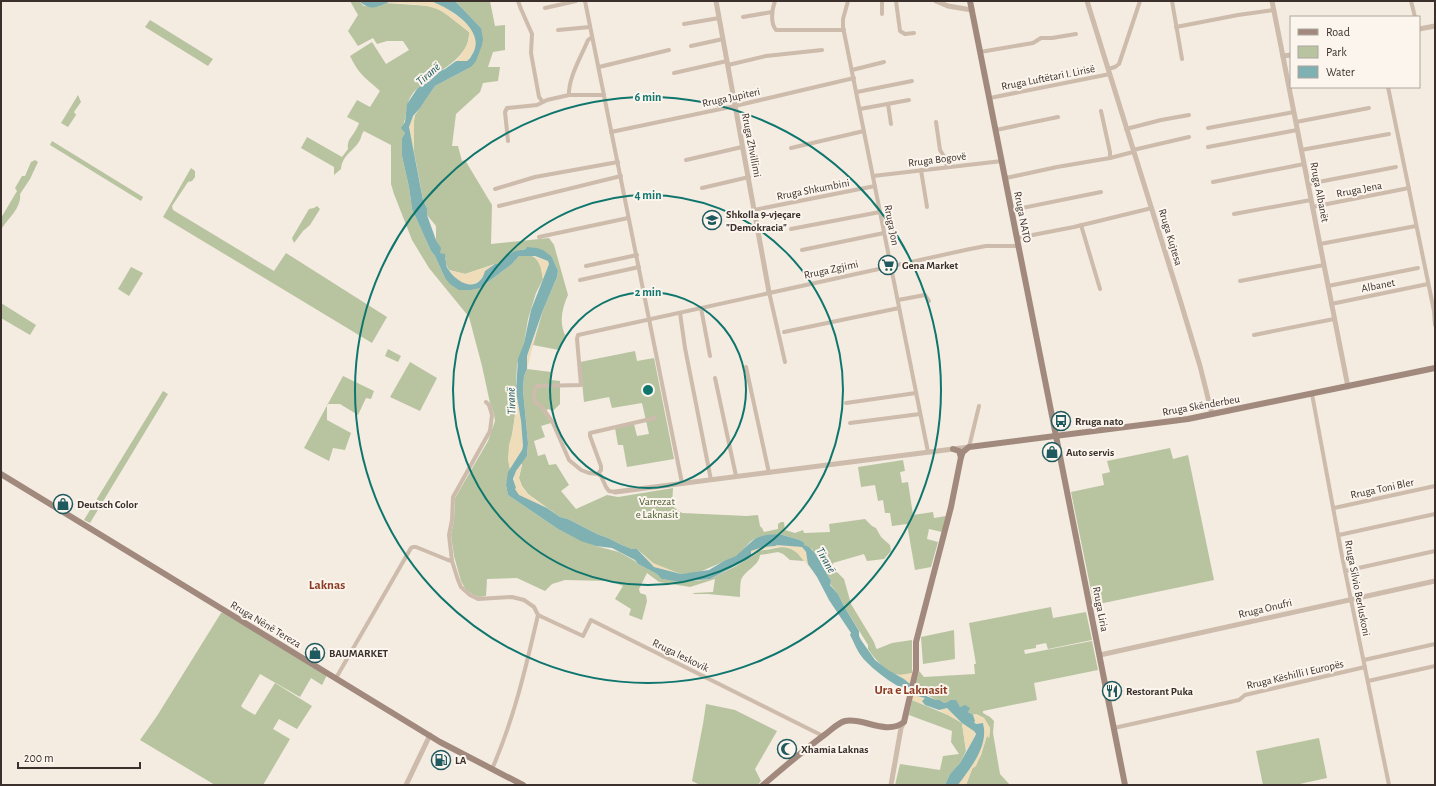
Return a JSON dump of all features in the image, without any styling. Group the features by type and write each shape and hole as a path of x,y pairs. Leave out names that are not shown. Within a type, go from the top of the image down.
{"main road":[{"name":"Rruga NATO","path":"970,1 1056,436"},
{"name":"Rruga Skënderbeu","path":"969,447 1212,414 1435,368"},
{"name":"Rruga Liria","path":"1056,436 1125,785"},
{"path":"763,785 841,723 846,721 892,727 897,726 905,720 916,670 916,642 951,507 961,458 963,452 969,447"},
{"path":"953,449 959,452 961,458"},
{"name":"Rruga Nënë Tereza","path":"1,474 430,735 459,752 523,785"}],"street":[{"path":"518,1 532,34 531,53 539,97 543,102"},
{"path":"546,8 576,1"},
{"path":"586,1 592,38 682,483"},
{"name":"Rruga Zhvillimi","path":"716,1 769,292"},
{"path":"775,1 772,12 774,28 776,30 844,30"},
{"name":"Rruga Jon","path":"848,1 843,19 844,30 928,452"},
{"path":"882,1 882,14"},
{"path":"896,1 900,31 905,34 914,33"},
{"path":"936,1 948,6 972,10"},
{"name":"Rruga Kujtesa","path":"1087,1 1196,352 1212,414"},
{"path":"1109,71 1119,64 1140,1"},
{"path":"1172,1 1182,59"},
{"name":"Rruga Albanët","path":"1272,1 1348,387"},
{"path":"1411,1 1415,16"},
{"path":"1176,27 1274,10"},
{"path":"743,17 772,12"},
{"path":"684,24 719,18"},
{"path":"1420,29 1435,26"},
{"path":"558,30 590,27"},
{"path":"980,52 1033,43 1041,38 1052,38 1076,34"},
{"path":"569,95 571,81 588,40 592,38"},
{"path":"691,46 723,39"},
{"path":"599,67 669,50"},
{"path":"674,73 766,56 822,50"},
{"path":"1283,56 1290,55"},
{"path":"852,70 884,62"},
{"name":"Rruga Luftëtari I. Lirisë","path":"990,98 1109,71"},
{"name":"Rruga Jupiteri","path":"611,132 735,106 854,78"},
{"path":"857,92 912,82"},
{"path":"1388,88 1434,311 1435,325"},
{"path":"508,141 506,109 510,107 537,105 547,100 569,95 604,95"},
{"path":"860,109 909,100"},
{"path":"888,104 891,124"},
{"path":"1296,122 1369,108"},
{"path":"1101,111 1110,158"},
{"path":"1208,128 1294,112"},
{"path":"1126,129 1189,115"},
{"path":"996,130 1058,117"},
{"path":"936,122 940,150 945,158 947,167"},
{"path":"1208,147 1297,130"},
{"path":"791,148 864,131"},
{"path":"1301,150 1389,134"},
{"path":"1006,178 1057,166 1110,158 1189,137"},
{"path":"686,160 742,146"},
{"name":"Rruga Bogovë","path":"873,176 1002,160"},
{"path":"495,189 535,177 618,162"},
{"path":"1213,182 1304,164"},
{"path":"1308,184 1396,167"},
{"path":"921,170 927,207"},
{"path":"499,206 621,176"},
{"path":"702,188 749,177"},
{"name":"Rruga Shkumbini","path":"754,210 875,186"},
{"name":"Rruga Jena","path":"1312,207 1408,188"},
{"path":"1012,210 1101,192"},
{"path":"1234,214 1311,200"},
{"path":"1017,238 1152,208"},
{"path":"790,229 880,212"},
{"path":"539,237 628,218"},
{"path":"1081,225 1100,289"},
{"path":"1320,244 1416,226"},
{"path":"802,250 884,233"},
{"name":"Rruga Zgjimi","path":"598,474 588,473 581,470 569,460 553,423 542,407 534,401 535,388 537,386 581,385 576,339 578,335 891,265 986,246 1018,246"},
{"path":"586,266 637,255"},
{"path":"1240,280 1324,265"},
{"path":"580,280 639,266"},
{"path":"1328,286 1418,268"},
{"name":"Albanet","path":"1331,304 1428,284"},
{"path":"769,292 785,362"},
{"path":"898,300 925,294 929,301"},
{"path":"701,308 710,356"},
{"path":"784,332 899,308"},
{"path":"680,313 685,348 711,480"},
{"path":"1254,335 1334,319"},
{"path":"746,367 769,472"},
{"path":"716,378 736,476"},
{"path":"846,403 916,393"},
{"name":"Rruga Silvio Berluskoni","path":"1312,394 1345,571 1388,785"},
{"path":"486,402 489,405 492,415 490,431 453,497 452,520 449,535 452,561 458,580 465,591 470,595 478,599 512,597 524,600 534,607 538,616 516,704 492,769"},
{"path":"655,418 590,432 590,436 601,466 601,470 598,474 601,476 609,491 615,492 969,447 979,406"},
{"path":"850,423 920,414"},
{"name":"Rruga Toni Bler","path":"1334,508 1435,486"},
{"path":"1339,536 1435,514"},
{"path":"336,678 411,548 416,547 452,561"},
{"path":"1345,571 1435,551"},
{"name":"Rruga Onufri","path":"1100,655 1435,581"},
{"name":"Rruga leskovik","path":"538,616 583,636 592,620 823,736"},
{"path":"1364,660 1435,644"},
{"path":"1368,681 1435,666"},
{"name":"Rruga Këshilli I Europës","path":"1114,728 1239,700 1245,695 1365,667"},
{"path":"891,785 900,734 905,720"},
{"path":"892,727 900,734"},
{"path":"406,785 430,735"}],"green space":[{"path":"350,1 359,1 364,6 377,7 386,3 430,6 441,10 469,32 467,45 460,56 417,89 410,97 402,128 405,133 402,138 402,156 412,209 445,278 480,288 512,264 519,256 532,256 536,258 541,267 543,279 536,293 528,319 524,343 517,365 516,410 508,459 510,469 506,485 508,495 558,529 596,546 619,552 663,579 696,581 710,579 736,566 756,554 758,551 782,547 790,548 804,561 790,560 778,552 760,555 755,565 741,580 740,597 693,594 713,592 715,579 690,587 659,582 647,573 639,589 640,593 646,595 647,601 642,620 629,615 631,609 615,599 623,586 610,581 565,580 552,584 545,591 517,578 487,579 486,596 479,597 466,590 461,581 454,556 451,535 454,520 455,498 488,441 495,421 469,317 429,268 412,240 391,184 391,145 364,131 358,144 346,156 341,169 334,175 334,167 301,148 307,137 342,157 348,149 349,140 359,123 347,117 357,100 370,107 380,91 360,72 350,56 372,42 386,64 409,50 403,41 387,41 377,44 373,38 358,46 348,31 358,15"},
{"path":"455,1 490,1 495,26 505,25 505,50 493,52 488,67 500,67 498,81 483,83 480,92 456,114 452,146 458,146 462,161 465,160 492,205 491,244 549,238 554,245 568,295 562,315 562,325 565,335 559,350 533,345 543,310 557,277 558,271 552,257 537,250 523,249 506,257 500,264 495,264 465,274 449,270 445,262 446,258 440,253 439,245 436,240 436,226 427,215 427,208 423,200 414,152 415,115 435,86 471,67 481,28"},
{"path":"150,20 213,59 208,66 145,27"},
{"path":"78,95 81,102 74,112 76,115 68,127 61,123"},
{"path":"52,141 143,197 141,201 50,145"},
{"path":"35,160 38,162 30,179 20,194 19,204 1,230 1,218 17,191 15,188 22,176 25,176 31,162"},
{"path":"191,168 195,171 195,177 192,181 188,182 172,206 173,210 274,271 286,253 387,317 372,343 163,217"},
{"path":"317,206 320,209 310,225 303,231 294,243 292,238 309,209"},
{"path":"131,267 143,273 129,296 118,289"},
{"path":"1,303 36,325 30,335 1,318"},
{"path":"388,349 401,356 398,362 385,356"},
{"path":"635,351 637,361 654,358 674,459 627,467 623,445 618,445 615,428 634,424 637,436 649,434 642,403 612,408 609,397 584,402 580,362"},
{"path":"410,362 437,378 420,411 390,397"},
{"name":"Varrezat e Laknasit","path":"527,369 551,372 551,380 560,381 560,404 553,411 548,409 544,413 551,423 541,426 545,437 534,441 538,456 545,454 549,465 556,464 569,485 561,491 576,509 607,495 618,497 673,488 672,506 682,513 747,516 758,515 760,526 764,532 778,529 778,524 784,522 785,530 795,533 803,530 804,533 830,532 829,524 865,519 876,528 881,537 890,545 891,551 884,559 867,561 864,554 833,563 832,567 844,579 851,604 877,649 892,643 912,640 912,673 901,675 894,674 885,669 874,657 868,649 868,645 838,594 830,584 831,580 825,572 823,564 816,557 812,549 804,545 800,540 779,534 756,538 750,542 737,556 697,573 681,574 658,566 637,549 632,549 622,545 568,519 560,517 528,494 522,486 519,478 522,465 521,463 527,456 528,443 523,390 524,376"},
{"path":"343,376 374,391 371,399 366,398 358,415 340,404 328,404"},
{"path":"163,391 168,394 90,523 84,520"},
{"path":"327,406 327,420 351,433 345,450 333,448 329,461 304,448"},
{"path":"1170,448 1173,459 1188,455 1214,580 1094,605 1071,492 1104,485 1102,474 1110,472 1107,461"},
{"path":"903,460 905,471 900,472 902,483 908,482 913,515 933,512 934,518 946,516 942,532 929,529 927,539 938,542 931,567 915,570 907,524 892,526 890,513 885,513 883,500 878,501 875,485 861,487 858,467"},
{"path":"1051,607 1053,618 1086,612 1092,640 1048,649 1046,643 1036,645 1036,648 1024,650 1025,654 1092,641 1098,670 1034,683 1037,700 983,711 983,713 994,721 993,733 1000,774 1010,785 966,785 972,769 981,755 987,735 989,738 990,728 984,718 976,714 972,715 955,704 944,703 940,700 936,700 915,688 919,671 924,677 975,674 974,664 976,664 969,623"},
{"path":"221,613 327,675 322,685 311,678 300,697 260,674 241,706 255,715 275,683 312,706 297,729 279,719 273,729 290,739 263,785 215,785 140,740 157,716"},
{"path":"954,630 955,659 923,664 921,637"},
{"path":"912,700 948,715 962,723 966,751 960,763 950,774 945,785 895,785 900,764 940,770 943,756 959,754 951,742 952,731 909,715"},
{"path":"706,704 735,710 777,731 755,769 761,781 758,785 700,785 692,781"},
{"path":"1319,738 1327,778 1295,785 1263,785 1256,751"}],"sand":[{"path":"391,1 430,1 443,6 460,18 473,30 476,46 474,51 467,61 456,61 467,44 469,32 441,11 436,9 415,4 386,3"},
{"path":"415,115 414,152 409,127 412,118"},
{"path":"532,256 548,261 549,264 543,279 539,263"},
{"path":"495,264 485,271 478,282 470,285 457,280 449,270 465,274"},
{"path":"538,326 527,369 527,357"},
{"path":"517,397 523,446 510,469 508,459 509,445 513,431"},
{"path":"521,463 519,478 520,483 530,496 547,508 519,496 515,489 514,478"},
{"path":"777,545 802,547 813,571 796,552 786,547 764,549 751,556 751,551"},
{"path":"643,554 653,563 678,573 654,567"},
{"path":"912,673 910,684 896,674 900,675"},
{"path":"913,695 925,698 922,701 925,705 912,700"},
{"path":"947,708 962,723 939,710"},
{"path":"976,714 984,718 990,728 989,738 987,736 981,755 976,766 972,769 966,785 958,785 974,762 984,727 983,723 976,724 974,722 973,715"},
{"path":"962,723 974,730 975,733 973,741 966,751"}],"water":[{"path":"359,1 391,1 378,7 371,7"},
{"path":"430,1 455,1 481,28 483,39 476,61 471,67 435,86 413,116 409,127 423,200 427,208 427,215 436,240 441,248 440,253 445,254 446,265 452,275 468,284 478,282 482,278 485,271 495,264 500,264 505,257 515,251 526,249 527,247 543,250 552,257 558,271 527,356 527,369 524,376 523,390 528,443 527,456 516,471 513,479 515,489 519,495 547,508 560,517 568,519 597,534 632,549 637,549 654,567 681,574 709,570 736,556 756,538 766,535 779,534 800,540 816,555 831,580 830,585 838,594 859,631 861,640 875,660 910,684 908,690 897,685 884,676 860,655 850,635 851,633 829,600 817,577 808,564 806,552 802,547 777,545 751,551 751,556 748,559 710,579 681,582 662,579 657,574 638,564 635,560 612,548 596,546 581,541 558,529 508,495 506,485 508,472 523,446 516,391 518,359 524,343 531,310 549,264 548,261 535,256 519,256 512,264 480,288 459,290 450,284 445,278 435,256 431,251 412,209 402,156 402,138 405,133 401,128 405,122 407,104 417,89 430,81 438,72 456,61 467,61 473,53 476,44 470,28 464,21 447,8"},
{"path":"914,691 936,700 940,700 944,703 950,700 956,700 960,707 965,705 970,708 968,712 973,715 974,722 976,724 983,723 983,740 978,756 958,785 945,785 950,774 960,763 976,734 947,708 939,710 925,705 922,701 925,698 913,695"}],"place":[{"name":"Shkolla 9-vjeçare \"Demokracia\"","path":"712,220"},
{"name":"Gena Market","path":"888,265"},
{"name":"Rruga nato","path":"1061,421"},
{"name":"Auto servis","path":"1052,452"},
{"name":"Deutsch Color","path":"63,504"},
{"name":"BAUMARKET","path":"315,653"},
{"name":"Restorant Puka","path":"1112,691"},
{"name":"Xhamia Laknas","path":"787,749"},
{"name":"LA","path":"441,760"}],"district":[{"name":"Laknas","path":"327,584"},
{"name":"Ura e Laknasit","path":"911,689"}],"water label":[{"name":"Tiranë","path":"428,74"},
{"name":"Tiranë","path":"511,401"},
{"name":"Tiranë","path":"826,560"}]}
